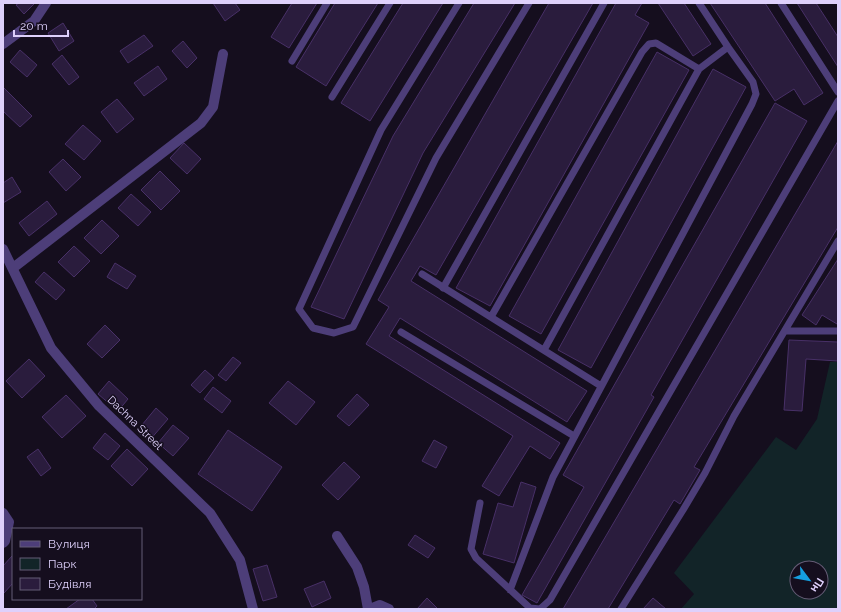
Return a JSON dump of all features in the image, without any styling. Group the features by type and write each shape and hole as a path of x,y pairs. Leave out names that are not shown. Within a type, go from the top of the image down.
{"street":[{"path":"3,44 34,22 46,3"},
{"path":"13,268 201,123 213,107 223,54"},
{"name":"Dachna Street","path":"3,249 51,348 99,406 210,513 240,560 253,609"},
{"path":"3,513 9,522 5,541 3,543"},
{"path":"338,536 357,567 364,587 369,609 380,605 389,609"}],"lane":[{"path":"292,61 327,3"},
{"path":"332,97 390,3"},
{"path":"459,3 381,130 299,309 313,328 334,333 353,327 436,158 529,3"},
{"path":"444,288 604,3"},
{"path":"510,590 553,477 756,94 753,82 699,3"},
{"path":"781,3 838,92"},
{"path":"491,317 642,52 649,44 656,43 698,69"},
{"path":"544,350 698,69 728,47"},
{"path":"480,503 471,549 476,558 530,609 540,609 550,600 838,101"},
{"path":"621,609 705,473 734,416 838,241"},
{"path":"422,274 601,386"},
{"path":"784,331 838,332"},
{"path":"401,332 574,436"}],"green space":[{"path":"830,362 838,362 838,609 681,609 694,594 674,573 776,437 796,450 817,419"}],"building":[{"path":"19,3 35,3 24,14 16,5"},
{"path":"213,3 235,3 240,10 225,21"},
{"path":"292,3 317,3 289,48 271,37"},
{"path":"335,3 378,3 326,86 296,67"},
{"path":"403,3 443,3 370,121 341,103"},
{"path":"474,3 515,3 423,153 344,319 311,307 393,136"},
{"path":"549,3 593,3 436,275 420,266 411,281 587,391 567,422 400,318 389,336 560,443 550,459 530,446 499,496 482,486 513,436 366,344 389,307 378,300"},
{"path":"616,3 642,3 635,15 649,23 490,306 456,288"},
{"path":"658,3 684,3 711,44 693,56"},
{"path":"710,3 765,3 823,93 804,105 794,89 775,101"},
{"path":"797,3 816,3 838,37 838,67"},
{"path":"63,23 74,41 59,51 48,33"},
{"path":"144,35 153,46 128,63 120,51"},
{"path":"183,41 197,58 187,68 172,51"},
{"path":"20,50 37,65 27,77 10,62"},
{"path":"657,52 689,70 541,334 509,316"},
{"path":"62,55 79,77 69,85 52,64"},
{"path":"158,66 167,79 144,96 134,83"},
{"path":"713,69 746,87 591,368 558,350"},
{"path":"3,87 32,116 20,127 3,111"},
{"path":"117,99 134,119 117,133 101,112"},
{"path":"775,103 807,121 651,395 654,397 537,603 522,595 584,487 563,475"},
{"path":"83,125 101,141 84,160 65,144"},
{"path":"838,141 838,227 694,467 700,470 680,504 674,500 608,609 563,609"},
{"path":"184,143 201,159 187,174 170,158"},
{"path":"63,159 81,177 66,191 49,172"},
{"path":"160,171 180,191 161,210 141,190"},
{"path":"12,177 21,192 3,203 3,183"},
{"path":"131,194 151,212 138,226 118,208"},
{"path":"47,201 57,214 29,236 19,223"},
{"path":"102,220 119,236 101,254 84,238"},
{"path":"74,246 90,261 74,277 58,262"},
{"path":"838,259 838,322 837,324 822,315 816,325 802,315"},
{"path":"115,263 136,276 127,289 107,277"},
{"path":"44,272 65,290 56,300 35,282"},
{"path":"105,325 120,340 102,358 87,344"},
{"path":"789,340 838,342 838,361 806,359 802,411 784,410"},
{"path":"233,357 241,363 226,381 218,375"},
{"path":"29,359 45,376 22,398 6,381"},
{"path":"205,370 214,378 200,393 191,385"},
{"path":"109,381 128,399 118,411 98,394"},
{"path":"288,381 315,402 296,425 269,403"},
{"path":"213,387 231,401 222,413 204,399"},
{"path":"357,394 369,405 349,426 337,416"},
{"path":"66,395 86,416 62,438 42,417"},
{"path":"156,408 168,419 149,441 137,431"},
{"path":"173,425 189,438 173,456 158,443"},
{"path":"228,430 282,467 252,511 198,474"},
{"path":"105,433 120,446 108,460 93,448"},
{"path":"434,440 447,447 436,468 422,461"},
{"path":"38,449 51,468 41,476 27,457"},
{"path":"127,449 148,469 132,486 111,466"},
{"path":"344,462 360,477 338,500 322,485"},
{"path":"521,482 536,487 514,563 483,554 498,503 513,507"},
{"path":"415,535 435,548 428,558 408,545"},
{"path":"12,556 12,584 4,593 3,592 3,566"},
{"path":"267,565 277,597 263,601 253,569"},
{"path":"324,581 331,598 312,607 304,589"},
{"path":"427,598 437,608 417,609"},
{"path":"653,598 666,609 643,609"},
{"path":"79,600 93,600 97,606 94,609 66,609"}]}
